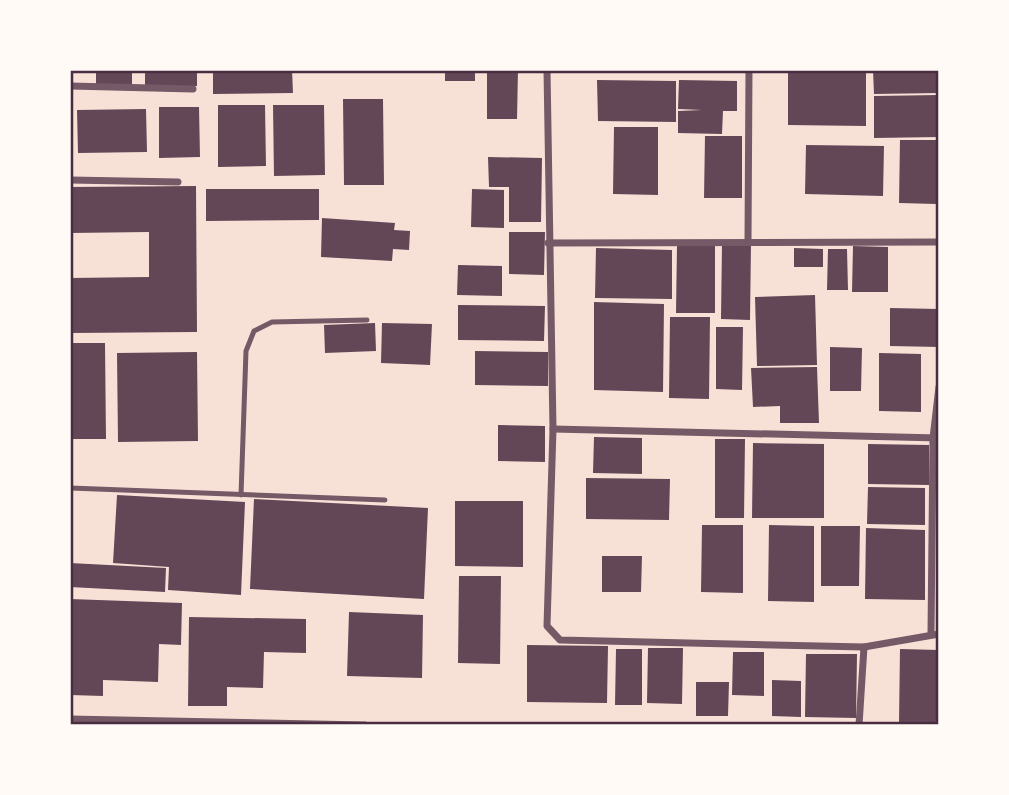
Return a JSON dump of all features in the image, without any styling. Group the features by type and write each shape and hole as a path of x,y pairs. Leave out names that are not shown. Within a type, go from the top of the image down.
{"street":[{"path":"547,70 553,429 547,626 553,635 560,640 864,647 935,633 936,438 939,387"},
{"path":"748,240 749,70"},
{"path":"70,86 193,89"},
{"path":"70,180 178,182"},
{"path":"548,243 748,240 939,242"},
{"path":"553,429 936,438"},
{"path":"859,725 864,647"},
{"path":"70,719 365,725"}],"lane":[{"path":"241,495 246,351 254,331 272,322 367,320"},
{"path":"70,488 385,500"}],"building":[{"path":"96,70 132,70 132,84 96,84"},
{"path":"145,70 197,70 197,86 145,87"},
{"path":"213,70 292,70 293,93 213,94"},
{"path":"445,70 475,70 475,81 445,81"},
{"path":"487,70 518,70 517,119 487,119"},
{"path":"788,70 866,70 866,126 788,125"},
{"path":"873,70 939,70 939,93 874,94"},
{"path":"597,80 676,81 676,122 598,121"},
{"path":"679,80 737,81 737,111 723,111 722,134 678,133 678,111 702,110 678,109"},
{"path":"939,95 939,137 874,138 874,96"},
{"path":"343,99 383,99 384,185 344,185"},
{"path":"218,105 265,105 266,166 218,167"},
{"path":"273,105 324,105 325,175 274,176"},
{"path":"159,107 199,107 200,157 159,158"},
{"path":"146,109 147,152 78,153 77,110"},
{"path":"614,127 658,127 658,195 613,194"},
{"path":"705,136 742,136 742,198 704,198"},
{"path":"900,140 936,140 936,204 899,203"},
{"path":"806,145 884,146 883,196 805,194"},
{"path":"488,157 542,158 541,222 509,222 509,187 489,187"},
{"path":"196,186 197,332 70,333 70,278 149,277 149,232 70,233 70,187"},
{"path":"206,189 319,189 319,220 206,221"},
{"path":"472,189 504,190 504,228 471,227"},
{"path":"322,218 395,223 394,230 410,231 409,250 393,249 392,261 321,257"},
{"path":"509,232 545,232 544,275 509,274"},
{"path":"722,244 751,244 750,320 721,319"},
{"path":"677,245 715,246 715,313 676,313"},
{"path":"853,246 888,247 888,292 852,292"},
{"path":"596,248 672,250 672,299 595,298"},
{"path":"794,248 823,249 823,267 794,267"},
{"path":"828,249 847,249 848,290 827,290"},
{"path":"458,265 502,266 502,296 457,295"},
{"path":"815,295 817,365 757,366 755,297"},
{"path":"594,302 664,304 663,392 594,390"},
{"path":"458,305 545,306 544,341 458,340"},
{"path":"890,308 939,309 939,347 890,346"},
{"path":"670,317 710,317 709,399 669,398"},
{"path":"375,323 376,351 325,353 324,325"},
{"path":"382,323 432,324 430,365 381,363"},
{"path":"716,327 743,327 742,390 716,389"},
{"path":"70,343 105,343 106,439 70,439"},
{"path":"830,347 862,348 861,391 830,391"},
{"path":"475,351 548,352 548,386 475,385"},
{"path":"197,352 198,441 118,442 117,353"},
{"path":"879,353 921,354 921,412 879,411"},
{"path":"817,367 819,423 780,423 780,406 753,407 751,368"},
{"path":"498,425 545,426 545,462 498,461"},
{"path":"594,437 642,438 642,474 593,473"},
{"path":"715,439 745,439 744,518 715,518"},
{"path":"753,443 824,444 824,518 752,518"},
{"path":"868,444 929,445 929,485 868,484"},
{"path":"586,478 670,479 669,520 586,519"},
{"path":"868,487 925,488 925,525 867,524"},
{"path":"117,495 245,502 241,595 168,590 169,567 113,563"},
{"path":"254,499 428,508 424,599 250,589"},
{"path":"455,501 523,501 523,567 455,566"},
{"path":"702,525 743,525 743,593 701,592"},
{"path":"769,525 814,526 814,602 768,601"},
{"path":"821,526 860,526 859,586 821,586"},
{"path":"866,528 925,530 925,600 865,599"},
{"path":"602,556 642,556 641,592 602,592"},
{"path":"70,563 166,568 165,592 70,587"},
{"path":"459,576 501,576 500,664 458,663"},
{"path":"70,599 182,603 181,645 159,644 158,682 103,680 103,696 70,695"},
{"path":"349,612 423,615 422,678 347,676"},
{"path":"189,617 306,619 306,653 264,652 263,688 227,687 227,706 188,706"},
{"path":"527,645 608,646 607,703 527,702"},
{"path":"648,648 683,648 682,704 647,703"},
{"path":"616,649 642,649 642,705 615,705"},
{"path":"900,649 939,650 939,724 899,723"},
{"path":"733,652 764,652 764,696 732,695"},
{"path":"806,654 857,654 856,718 805,717"},
{"path":"772,680 801,681 801,717 772,716"},
{"path":"696,682 729,682 728,716 696,716"}]}
